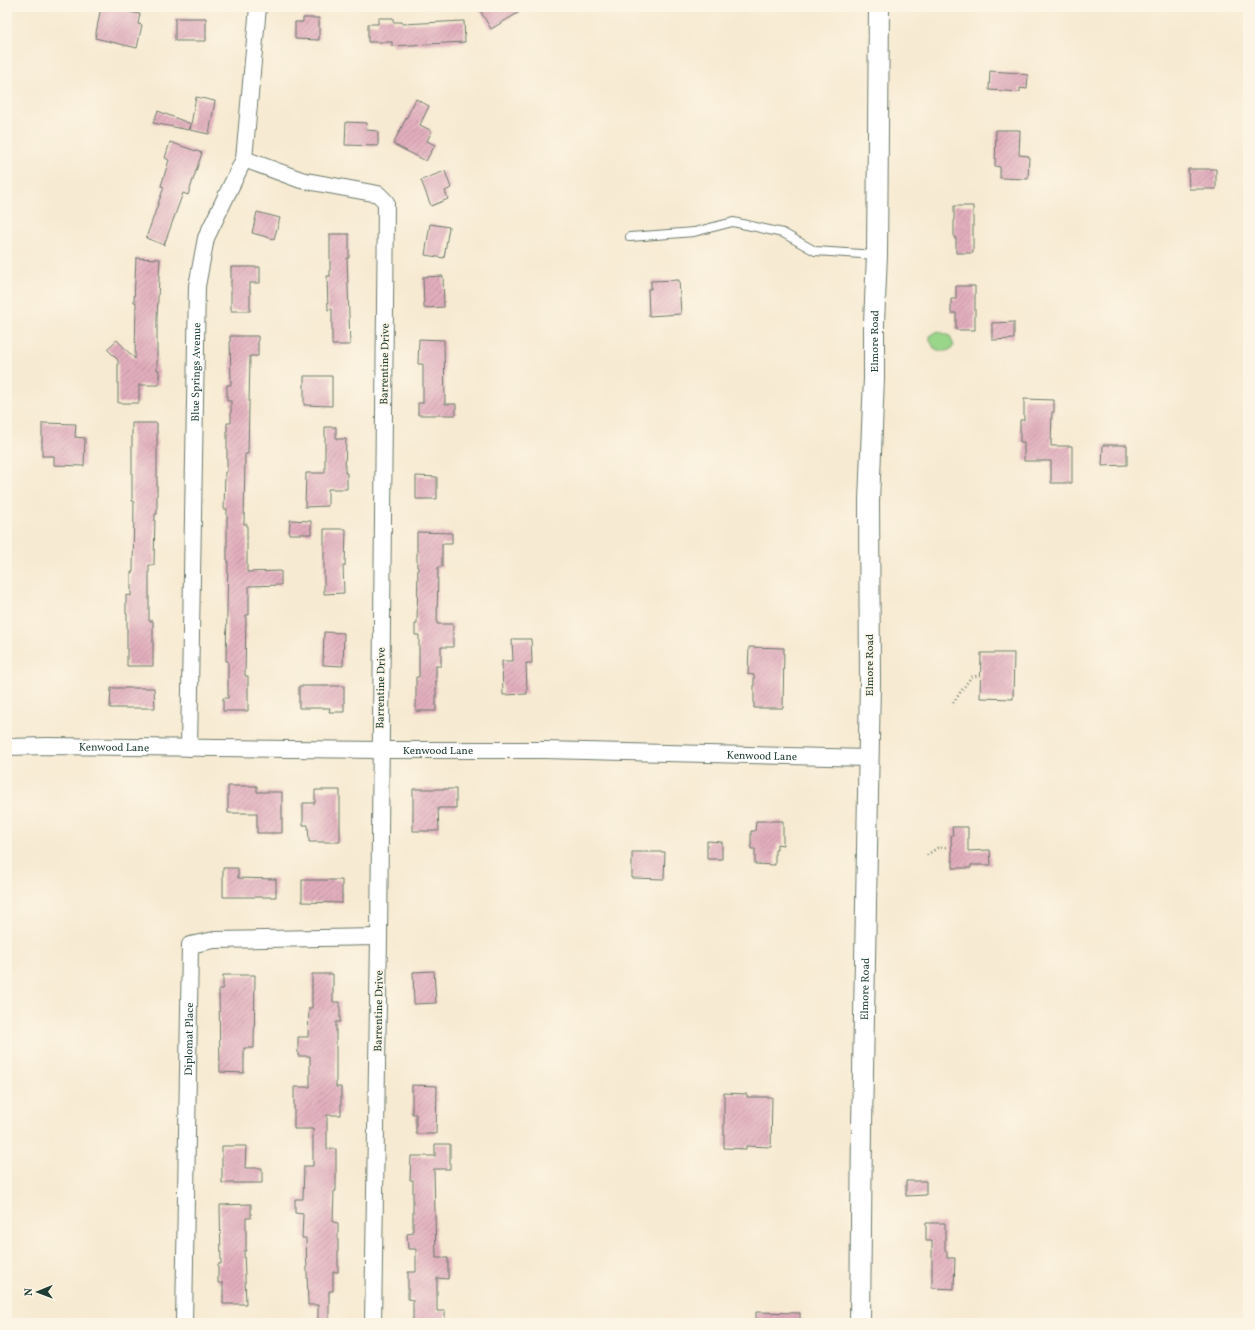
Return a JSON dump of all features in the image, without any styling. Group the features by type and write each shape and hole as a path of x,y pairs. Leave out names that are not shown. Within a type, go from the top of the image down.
{"street":[{"name":"Blue Springs Avenue","path":"189,748 197,286 206,238 244,159 258,7"},
{"name":"Elmore Road","path":"860,1323 870,682 869,501 877,255 879,7"},
{"name":"Barrentine Drive","path":"244,159 301,180 378,194 386,202 379,937 373,1323"},
{"name":"Kenwood Lane","path":"7,747 47,746 380,750 544,750 868,758"},
{"name":"Diplomat Place","path":"184,1323 190,945 214,940 379,937"}],"lane":[{"path":"630,238 694,232 733,222 783,232 815,251 877,255"}],"path":[{"path":"953,703 971,677 982,676"},
{"path":"927,855 937,848 947,847"}],"green space":[{"path":"938,331 950,336 954,346 952,348 944,351 934,348 930,340 930,336"}],"building":[{"path":"101,7 140,14 138,24 142,25 137,48 95,38"},
{"path":"478,7 528,7 491,29"},
{"path":"175,18 206,18 206,41 175,41"},
{"path":"303,18 319,18 319,40 295,39 295,22 303,22"},
{"path":"378,18 393,18 393,22 402,22 402,24 464,21 465,42 392,46 392,42 368,42 368,24 378,24"},
{"path":"990,71 1028,75 1027,89 1020,88 1020,92 989,90"},
{"path":"196,97 215,101 209,134 190,130"},
{"path":"416,99 429,106 420,125 432,131 427,141 435,145 426,161 393,144"},
{"path":"158,111 191,124 189,130 153,123"},
{"path":"346,122 367,123 366,130 378,131 378,146 345,145"},
{"path":"996,130 1020,130 1019,155 1029,156 1028,179 1000,178 1000,167 995,166"},
{"path":"170,142 202,153 188,195 183,193 164,245 146,238 164,187 161,186 169,160 165,158"},
{"path":"1188,169 1216,169 1216,189 1189,189"},
{"path":"445,171 451,188 445,191 448,199 431,206 421,180"},
{"path":"954,206 973,206 973,253 956,253 956,238 954,238"},
{"path":"257,212 280,218 274,239 252,233"},
{"path":"430,224 449,227 444,258 425,255"},
{"path":"330,234 349,234 349,258 347,258 350,345 332,345 332,309 328,310 327,276 330,276"},
{"path":"136,258 160,259 157,317 157,370 159,370 159,385 139,385 139,403 118,403 118,360 107,349 117,340 135,359 136,302 134,302"},
{"path":"231,267 260,267 260,283 250,283 250,311 231,311"},
{"path":"443,276 444,307 424,308 423,277"},
{"path":"679,280 681,314 649,316 648,289 651,289 651,281"},
{"path":"956,286 975,286 975,330 956,330 956,313 951,313 951,299 956,299"},
{"path":"1014,322 1014,339 992,340 992,323"},
{"path":"230,336 258,336 258,356 250,356 248,454 245,454 244,524 247,524 247,572 281,571 281,585 249,586 249,615 246,615 245,676 248,676 248,711 223,711 223,698 228,698 228,661 226,661 228,560 227,509 224,509 225,472 227,472 227,423 231,423 231,401 227,401 227,385 231,385"},
{"path":"419,339 444,340 445,404 456,404 456,415 418,415 418,403 423,403 423,364 418,364"},
{"path":"304,376 332,376 332,406 304,405"},
{"path":"1024,399 1054,400 1054,412 1052,412 1051,446 1072,446 1072,483 1051,483 1051,461 1024,461 1024,442 1020,442 1020,420 1024,420"},
{"path":"42,423 76,424 75,437 85,438 84,466 54,465 54,456 42,456"},
{"path":"132,423 157,423 157,514 155,514 154,565 149,565 149,621 153,621 153,666 127,666 126,595 131,596 131,572 133,572 134,501 132,501"},
{"path":"325,427 336,427 336,439 346,439 345,473 347,473 347,489 328,489 328,506 305,507 306,473 325,473"},
{"path":"1103,445 1127,445 1127,465 1102,466"},
{"path":"416,476 437,477 437,499 416,499"},
{"path":"290,520 311,521 311,534 289,534"},
{"path":"324,529 346,529 345,566 343,566 344,593 324,594"},
{"path":"417,532 452,533 452,544 442,544 442,567 438,567 437,624 453,624 453,647 441,647 441,666 436,666 436,711 416,711 416,677 419,677 419,635 415,635 415,624 417,624"},
{"path":"324,632 344,633 343,666 323,665"},
{"path":"512,639 531,639 532,663 526,663 527,694 503,695 502,661 513,661"},
{"path":"749,647 784,648 783,708 754,708 754,675 748,674"},
{"path":"981,653 1014,653 1013,699 980,698"},
{"path":"299,686 344,686 344,712 329,712 330,708 299,708"},
{"path":"111,688 154,688 155,708 110,708"},
{"path":"228,786 257,786 257,792 282,792 282,833 257,833 257,813 228,813"},
{"path":"413,789 456,789 456,808 438,808 439,831 413,831"},
{"path":"315,790 340,790 340,842 309,842 308,825 303,825 303,803 315,803"},
{"path":"756,821 783,821 783,845 777,844 777,850 775,850 775,865 755,864 755,849 751,849 751,831 755,831"},
{"path":"952,827 968,827 968,851 990,850 991,865 971,865 971,868 953,868"},
{"path":"707,841 722,842 722,859 707,859"},
{"path":"632,852 665,852 664,879 632,878"},
{"path":"223,868 238,868 238,878 276,879 276,897 223,897"},
{"path":"302,880 342,880 342,903 302,902"},
{"path":"434,971 436,1003 414,1004 413,972"},
{"path":"312,974 333,974 333,1002 340,1002 340,1022 336,1022 336,1087 341,1087 341,1115 327,1115 327,1149 336,1149 336,1191 334,1191 333,1222 338,1223 338,1272 333,1272 333,1291 329,1291 329,1323 318,1323 318,1305 308,1305 306,1238 302,1238 303,1214 295,1213 295,1199 303,1199 304,1166 313,1166 313,1129 294,1129 294,1087 310,1087 310,1056 298,1056 298,1037 308,1037 309,1008 312,1008"},
{"path":"223,975 255,975 254,1048 244,1048 244,1073 220,1072 219,989 223,989"},
{"path":"412,1085 437,1086 436,1134 416,1134 416,1114 412,1114"},
{"path":"724,1093 747,1094 747,1097 772,1097 771,1147 746,1146 746,1149 724,1148"},
{"path":"435,1144 450,1144 450,1169 434,1169 436,1258 448,1258 448,1279 437,1278 437,1311 445,1311 445,1323 413,1323 413,1300 408,1299 408,1272 416,1272 416,1249 408,1249 407,1234 413,1233 413,1180 410,1180 411,1156 435,1156"},
{"path":"222,1146 246,1146 245,1168 262,1168 262,1183 222,1183"},
{"path":"906,1181 926,1181 926,1195 906,1196"},
{"path":"251,1204 251,1218 246,1218 246,1251 244,1251 246,1304 223,1304 223,1283 218,1283 218,1264 221,1264 220,1205"},
{"path":"926,1223 945,1223 945,1251 947,1251 947,1258 955,1258 954,1289 932,1288 932,1241 926,1241"},
{"path":"756,1312 800,1313 800,1323 756,1323"}]}
